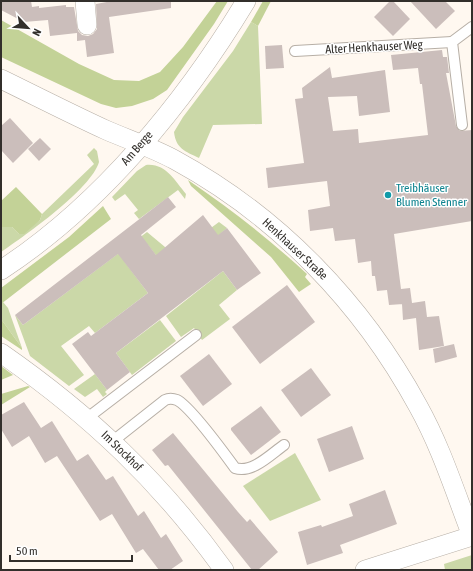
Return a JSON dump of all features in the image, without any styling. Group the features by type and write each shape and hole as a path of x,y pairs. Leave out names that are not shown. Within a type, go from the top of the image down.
{"street":[{"path":"85,1 87,25"},
{"name":"Am Berge","path":"1,270 56,230 98,190 140,145 221,42 246,1"},
{"name":"Henkhauser Straße","path":"1,79 140,145 162,153 187,167 228,193 251,210 301,252 328,279 357,313 385,351 419,406 441,452 472,536"},
{"name":"Im Stockhof","path":"1,353 34,377 113,441 162,491 203,540 224,570"},
{"path":"368,569 472,536"}],"lane":[{"path":"462,125 452,42 472,27"},
{"name":"Alter Henkhauser Weg","path":"295,51 452,42"},
{"path":"86,419 196,335"},
{"path":"113,441 165,400 171,398 178,400 191,413 235,468 241,470 249,469 284,445"}],"green space":[{"path":"217,1 228,1 214,24 167,90 153,99 132,106 116,108 101,104 1,57 1,20 79,64 114,80 139,81 160,72 183,47"},
{"path":"263,1 271,1 258,26 251,22"},
{"path":"251,22 258,26 262,124 213,125 199,158 185,151 179,146 174,132 183,117 233,51"},
{"path":"94,148 97,151 99,162 94,173 84,185 56,211 1,252 1,227 12,227 19,234 40,220 42,214 94,164 87,155"},
{"path":"146,165 153,165 165,170 186,194 185,199 178,190 139,219 134,213 138,210 125,194 115,201 112,197 137,171"},
{"path":"188,180 235,213 264,236 307,274 305,277 311,284 299,292 271,257 191,186"},
{"path":"16,187 42,214 40,220 24,234 19,234 12,227 1,227 1,201"},
{"path":"103,206 111,219 1,304 1,288 69,237"},
{"path":"219,222 227,228 172,276 148,245 124,261 148,293 95,333 89,326 61,346 84,375 69,386 30,356 15,315 23,325 147,232 173,256"},
{"path":"223,271 237,290 219,305 230,319 202,340 194,328 181,337 166,316"},
{"path":"3,302 8,308 22,348 1,319 1,304"},
{"path":"1,319 22,348 22,350 1,336"},
{"path":"160,320 176,341 132,375 116,353"},
{"path":"1,366 13,375 1,380"},
{"path":"95,374 107,390 105,392 107,394 103,397 97,389 85,397 74,389"},
{"path":"28,386 30,387 1,405 1,394"},
{"path":"295,453 321,500 270,521 243,486"},
{"path":"472,555 472,570 445,570 444,564"}],"building":[{"path":"1,1 31,1 32,7 39,6 39,8 66,5 66,7 74,7 78,31 82,35 88,36 93,34 97,29 96,4 112,1 171,1 171,8 109,17 114,53 87,57 85,40 77,41 77,33 50,36 48,20 24,22 1,10"},
{"path":"390,1 393,1 410,19 393,36 374,17"},
{"path":"410,1 445,1 455,11 436,29"},
{"path":"282,45 284,68 266,69 265,46"},
{"path":"442,50 443,57 447,57 449,73 446,73 456,126 460,131 472,130 472,221 394,234 401,289 410,288 412,303 425,301 427,317 439,316 444,346 419,350 416,318 403,320 402,304 389,305 387,290 377,291 375,276 372,276 371,261 358,263 355,239 335,241 333,228 310,231 308,210 330,206 327,181 268,188 266,168 304,163 295,99 303,98 302,88 330,67 332,78 385,70 390,112 359,116 357,96 328,97 333,131 358,129 359,143 428,135 422,84 420,84 418,68 393,70 391,55"},
{"path":"10,118 33,143 13,163 1,150 1,126"},
{"path":"40,138 51,149 39,161 28,149"},
{"path":"168,197 176,207 141,235 156,255 203,215 218,235 227,228 261,273 237,290 223,271 116,353 130,372 107,390 72,344 88,332 91,336 148,293 118,254 23,325 15,315"},
{"path":"287,285 315,322 260,364 232,327"},
{"path":"454,344 457,357 435,363 433,349"},
{"path":"209,354 232,384 203,406 180,376"},
{"path":"311,368 331,395 301,417 281,390"},
{"path":"24,402 41,428 52,421 77,461 88,454 106,480 113,476 138,516 144,511 161,538 166,534 183,561 170,570 159,570 143,549 136,553 112,514 100,521 57,456 45,463 29,436 12,447 1,429 1,415"},
{"path":"261,406 281,432 251,455 231,428"},
{"path":"352,426 364,459 329,472 317,439"},
{"path":"173,433 238,512 247,522 250,519 278,552 258,570 252,570 168,465 165,466 152,450"},
{"path":"385,490 397,524 340,545 343,553 307,565 298,532 321,525 322,527 353,516 349,504"}],"place":[{"name":"Treibhäuser Blumen Stenner","path":"388,195"}]}
